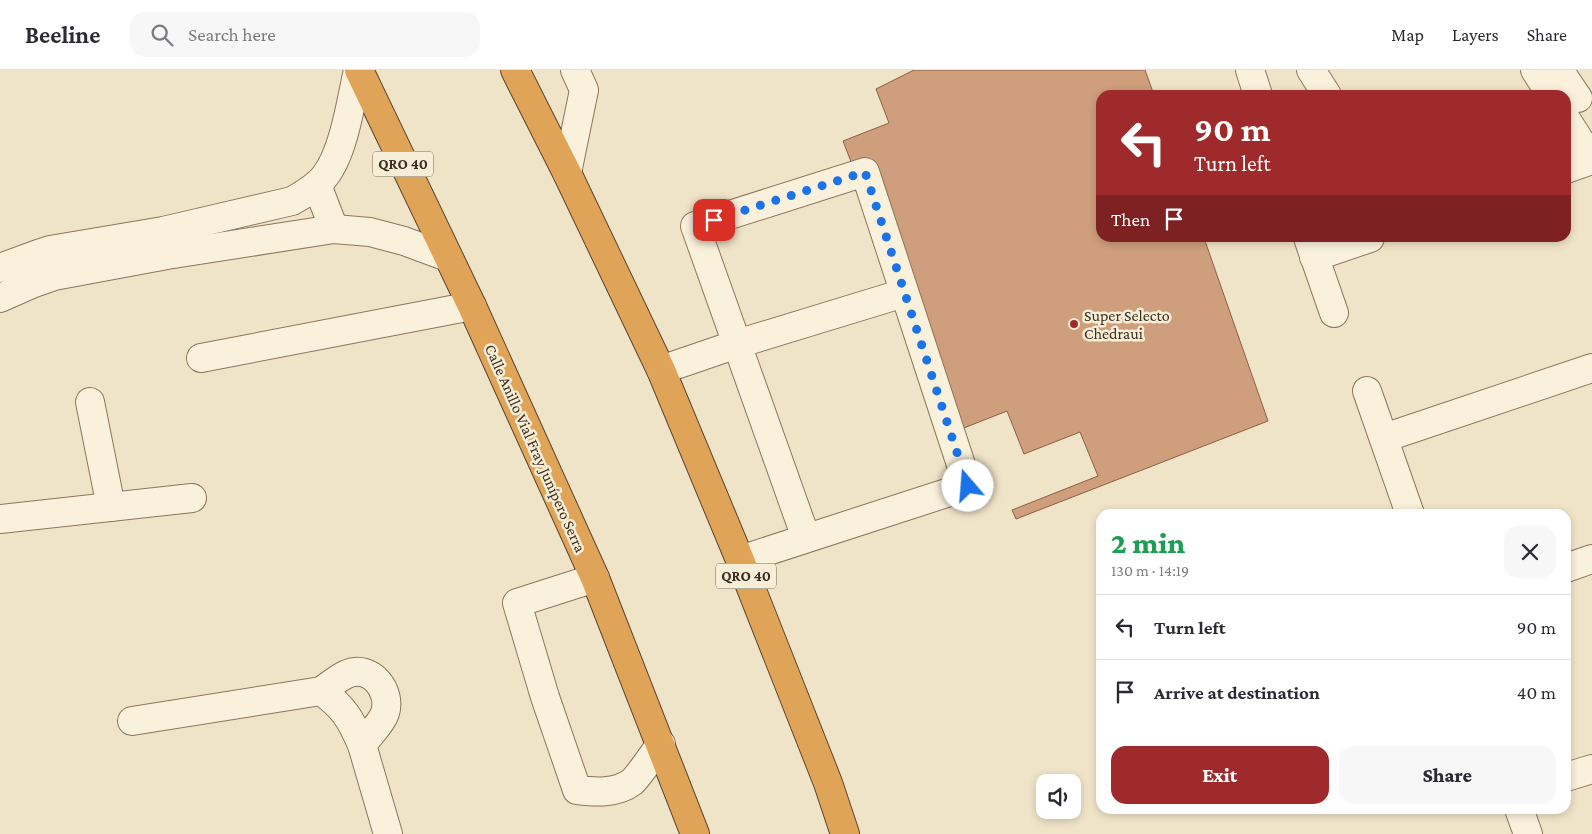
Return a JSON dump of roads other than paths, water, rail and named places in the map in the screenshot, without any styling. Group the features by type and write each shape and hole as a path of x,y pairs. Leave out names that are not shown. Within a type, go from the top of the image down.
{"highway":[{"name":"Calle Anillo Vial Fray Junípero Serra","path":"358,70 472,306 595,578 695,834"},
{"name":"QRO 40","path":"515,70 567,173 661,370 740,560 828,784 845,834"}],"street":[{"path":"0,298 54,276 165,243 292,201 305,194 317,185 333,164 340,146 358,70"},
{"path":"567,173 584,90 575,70"},
{"path":"1250,70 1256,90"},
{"path":"1311,70 1323,90"},
{"path":"1535,70 1558,90"},
{"path":"1560,70 1567,90"},
{"path":"1571,101 1592,160 1571,167"},
{"path":"740,560 968,486 865,172 695,226 806,538"},
{"path":"317,185 334,229"},
{"path":"0,268 50,250 334,229 370,232 404,241 447,257"},
{"path":"1334,313 1311,247 1344,242"},
{"path":"661,370 737,344 904,293"},
{"path":"201,358 472,306"},
{"path":"1384,438 1592,368"},
{"path":"1367,391 1408,509"},
{"path":"90,402 111,508"},
{"path":"0,520 192,498"},
{"path":"1571,566 1592,559"},
{"path":"595,578 517,603 545,697 577,790 595,792 616,790 632,782 661,744"},
{"path":"132,721 321,691 347,674 354,672 373,677 378,681 384,688 387,704 384,715 362,745"},
{"path":"321,691 336,701 346,713 362,745 388,834"},
{"path":"1571,775 1592,769"},
{"path":"1521,814 1528,834"}],"place":[{"name":"Super Selecto Chedraui","path":"1074,324"}]}
